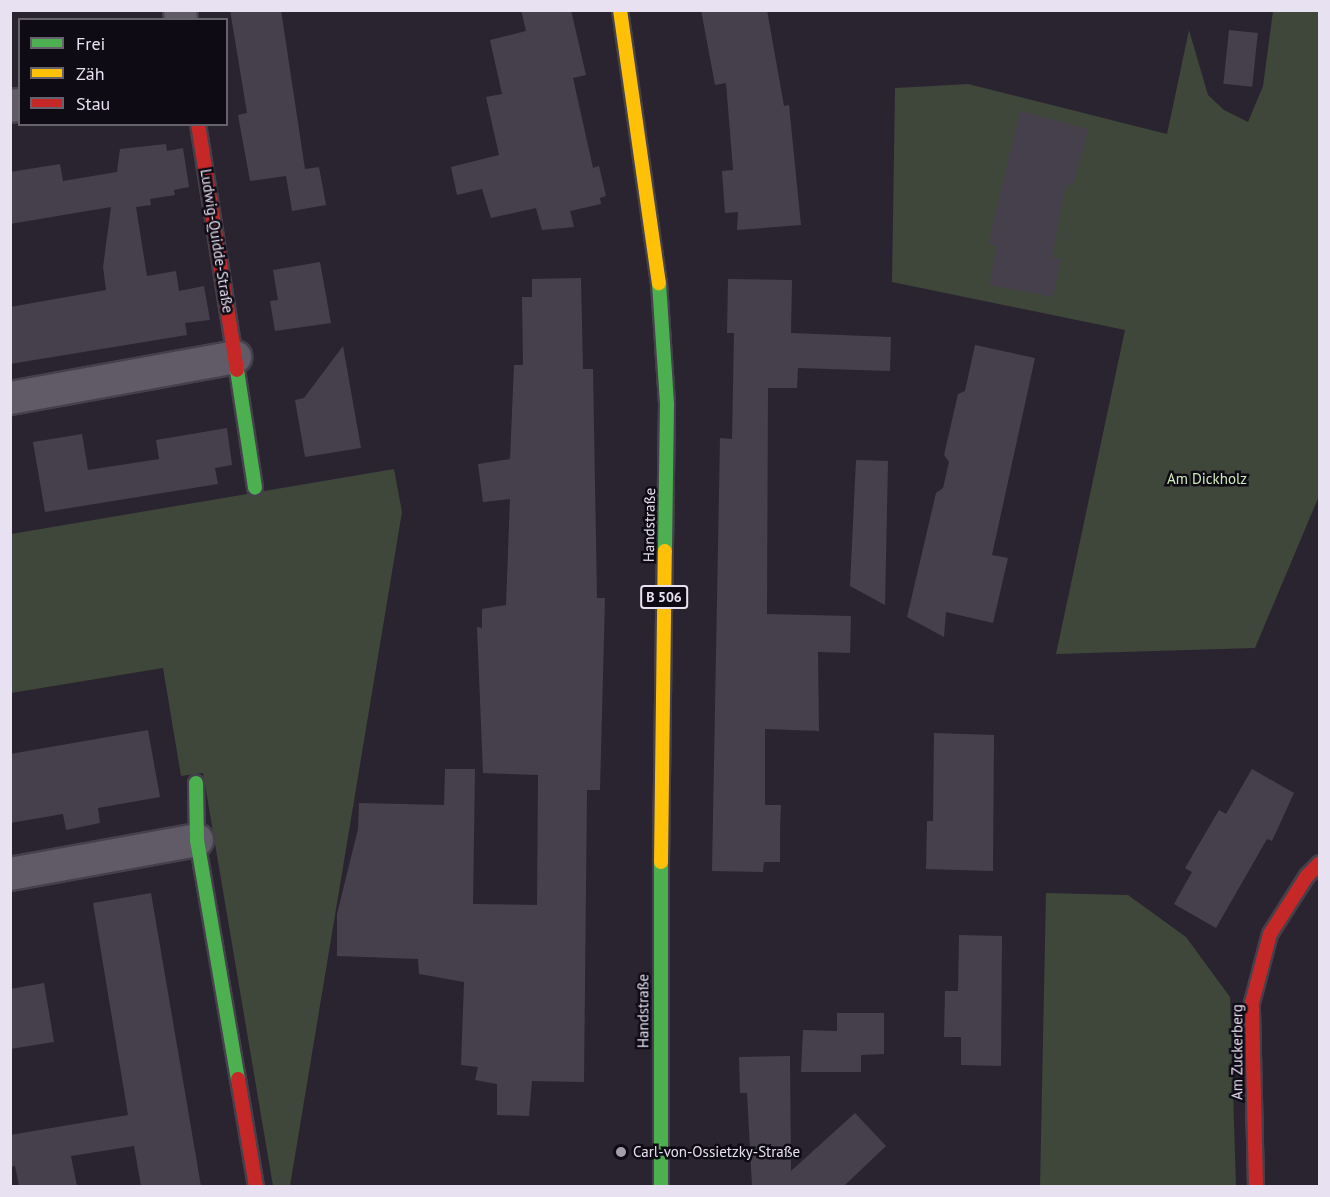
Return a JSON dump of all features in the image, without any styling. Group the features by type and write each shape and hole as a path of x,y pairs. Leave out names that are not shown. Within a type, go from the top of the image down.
{"main road":[{"name":"Handstraße","path":"620,10 657,255 667,405 659,1004 661,1186"},
{"name":"Ludwig-Quidde-Straße","path":"198,126 255,488"},
{"path":"196,783 197,840 256,1186"},
{"name":"Am Zuckerberg","path":"1256,1186 1252,1003 1270,934 1307,876 1320,863"}],"street":[{"path":"10,398 235,357"},
{"path":"10,874 197,840"}],"green space":[{"name":"Am Dickholz","path":"1273,11 1319,11 1319,496 1255,648 1056,654 1125,330 892,282 895,88 968,84 1167,134 1189,30 1208,95 1224,110 1248,122 1263,86"},
{"path":"394,469 402,512 290,1186 273,1186 203,773 181,776 163,668 11,693 11,534"},
{"path":"1046,893 1128,895 1186,937 1230,997 1236,1186 1040,1186"}],"building":[{"path":"230,10 281,10 305,169 319,167 326,205 292,211 286,176 250,181 238,115 247,113"},
{"path":"521,10 571,10 586,75 573,78 593,168 599,166 606,196 600,198 601,204 570,211 574,227 542,230 536,208 491,218 482,189 457,195 451,167 499,155 486,97 502,94 490,40 526,31"},
{"path":"701,10 767,10 784,106 789,105 801,225 737,230 738,212 725,213 722,171 733,170 726,83 715,85"},
{"path":"1229,30 1258,33 1252,87 1223,84"},
{"path":"1020,111 1088,129 1073,186 1066,184 1052,257 1061,259 1053,297 989,285 997,246 988,244"},
{"path":"166,144 167,151 183,148 189,187 174,190 175,195 150,199 151,205 136,207 147,276 176,271 179,291 204,286 210,320 185,323 187,335 10,364 10,307 106,290 103,267 111,207 10,224 10,172 60,164 63,181 117,172 120,149"},
{"path":"320,262 331,323 275,331 270,301 278,300 273,270"},
{"path":"581,278 583,369 593,369 597,598 605,598 600,790 587,790 584,1082 532,1081 529,1116 497,1115 497,1084 475,1080 478,1067 461,1065 464,982 419,974 418,959 337,956 337,914 358,829 359,803 444,805 445,769 475,769 473,904 537,905 538,775 483,773 477,627 482,628 482,609 506,605 510,499 483,502 478,464 510,459 514,365 523,365 522,297 532,297 532,279"},
{"path":"728,279 792,280 791,333 891,337 890,371 798,368 797,388 768,388 767,614 851,616 850,653 818,652 819,731 765,729 765,805 781,805 780,862 764,862 763,872 712,871 720,438 732,439 734,333 727,333"},
{"path":"975,345 1035,358 992,555 1008,558 993,623 946,612 944,637 907,617 936,493 943,488 949,462 944,455 958,394 965,391"},
{"path":"343,346 361,448 305,457 295,400 304,398"},
{"path":"227,428 232,465 215,468 218,484 45,512 33,442 82,434 88,470 159,459 156,440"},
{"path":"856,460 888,461 885,605 850,586"},
{"path":"148,730 160,797 98,808 100,823 66,830 63,814 10,823 10,754"},
{"path":"934,733 994,735 993,871 926,869 927,821 933,821"},
{"path":"1252,769 1294,793 1272,841 1267,839 1216,928 1174,904 1192,872 1185,868 1219,810 1226,814"},
{"path":"151,893 201,1186 141,1186 134,1146 71,1156 77,1186 19,1186 15,1166 10,1167 10,1135 128,1115 93,903"},
{"path":"959,935 1002,936 1001,1066 961,1065 961,1037 944,1037 945,991 958,991"},
{"path":"44,983 54,1042 10,1049 10,989"},
{"path":"837,1013 884,1013 884,1054 861,1055 861,1072 801,1072 803,1030 837,1031"},
{"path":"790,1056 791,1171 855,1113 886,1146 844,1186 752,1186 747,1093 740,1093 739,1057"}],"traffic: fast":[{"path":"659,283 667,405 665,551"},
{"path":"237,370 255,488"},
{"path":"196,783 197,840 238,1079"},
{"path":"661,862 661,1186"}],"traffic: slow":[{"path":"620,10 659,283"},
{"path":"661,862 665,551"}],"traffic: jam":[{"path":"198,126 237,370"},
{"path":"1256,1186 1252,1003 1270,934 1307,876 1320,863"},
{"path":"238,1079 256,1186"}],"place":[{"name":"Carl-von-Ossietzky-Straße","path":"621,1152"}]}
